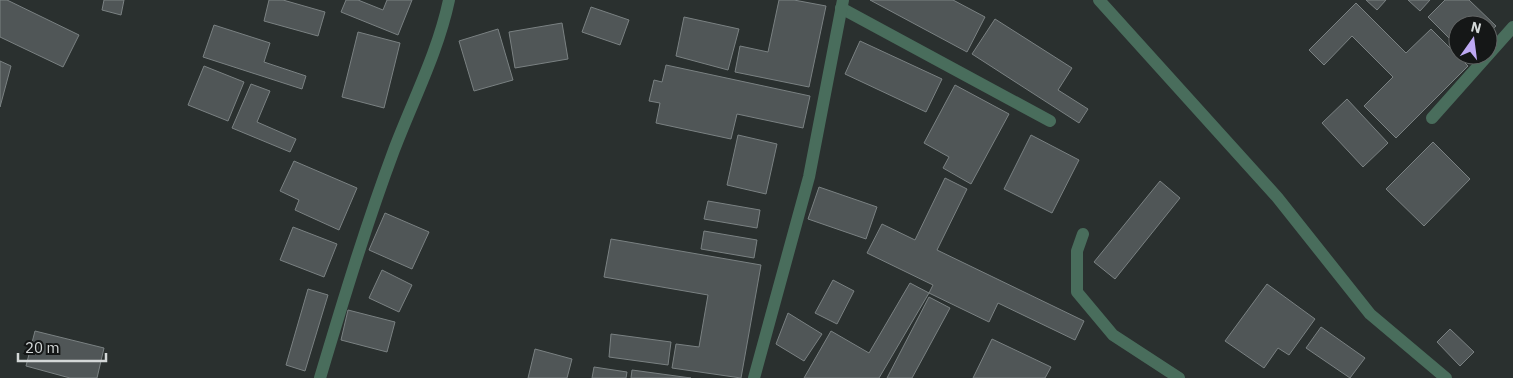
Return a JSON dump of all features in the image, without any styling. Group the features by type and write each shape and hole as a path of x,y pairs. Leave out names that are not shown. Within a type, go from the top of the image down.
{"street":[{"path":"320,378 363,234 404,124 443,29 449,0"},
{"path":"1100,0 1277,197 1370,314 1446,378"},
{"path":"754,378 809,177 842,4 1050,121"},
{"path":"1432,118 1513,27"},
{"path":"1083,234 1077,252 1077,292 1113,335 1179,378"}],"building":[{"path":"0,0 7,0 79,35 63,67 0,37"},
{"path":"104,0 124,0 121,15 102,10"},
{"path":"269,0 283,0 325,12 318,36 264,21"},
{"path":"346,0 358,0 383,10 387,0 412,0 398,35 341,12"},
{"path":"779,0 794,0 826,6 809,87 735,72 740,46 768,52"},
{"path":"870,0 953,0 985,17 967,52"},
{"path":"1366,0 1386,0 1377,10"},
{"path":"1408,0 1430,0 1420,11"},
{"path":"1445,0 1469,0 1485,15 1448,15 1448,37 1428,17"},
{"path":"1356,3 1406,53 1431,29 1448,46 1448,65 1468,66 1396,138 1364,106 1393,77 1352,36 1324,65 1309,50"},
{"path":"591,7 629,20 620,45 582,32"},
{"path":"684,17 739,29 728,70 676,56"},
{"path":"995,19 1072,68 1058,90 1088,109 1079,123 972,54"},
{"path":"562,23 568,59 515,68 509,32"},
{"path":"214,25 270,43 264,62 306,76 302,89 203,57"},
{"path":"498,29 513,80 474,91 459,41"},
{"path":"358,32 400,43 384,108 342,97"},
{"path":"860,41 942,79 926,112 845,74"},
{"path":"0,61 11,66 0,107"},
{"path":"666,65 810,96 803,128 737,114 731,139 656,123 660,103 649,101 654,80 662,82"},
{"path":"204,66 244,82 228,121 188,105"},
{"path":"251,84 270,91 257,122 296,139 290,152 232,128"},
{"path":"955,85 1009,114 971,184 943,168 949,157 924,143"},
{"path":"1347,99 1388,143 1363,167 1322,123"},
{"path":"738,135 777,144 766,194 727,185"},
{"path":"1031,135 1079,160 1052,213 1004,189"},
{"path":"1433,142 1470,179 1424,226 1386,189"},
{"path":"294,161 357,188 339,230 295,210 299,200 280,191"},
{"path":"945,178 967,189 937,250 1084,321 1075,340 998,303 989,322 929,293 933,285 867,253 882,224 915,240"},
{"path":"1160,181 1180,198 1115,279 1094,262"},
{"path":"819,187 877,207 866,239 808,219"},
{"path":"708,201 760,210 757,228 704,219"},
{"path":"385,213 429,232 412,269 369,250"},
{"path":"293,227 337,244 324,277 280,260"},
{"path":"704,231 757,240 754,258 701,249"},
{"path":"611,239 761,265 741,378 672,368 676,344 699,347 708,295 604,277"},
{"path":"382,270 412,285 399,312 369,298"},
{"path":"833,280 854,291 837,324 815,313"},
{"path":"910,283 929,293 879,378 804,378 831,331 869,353"},
{"path":"1267,284 1315,319 1289,355 1278,348 1264,368 1225,341"},
{"path":"308,289 328,295 305,371 286,365"},
{"path":"929,297 950,308 912,378 887,378"},
{"path":"348,310 395,322 387,352 341,340"},
{"path":"788,313 822,334 804,361 776,344"},
{"path":"1321,327 1365,358 1350,378 1306,348"},
{"path":"1450,329 1474,352 1460,366 1437,342"},
{"path":"35,331 104,348 97,378 70,378 26,366"},
{"path":"611,334 671,342 668,365 609,357"},
{"path":"992,339 1051,367 1045,378 973,378"},
{"path":"535,349 572,359 567,378 528,378"},
{"path":"594,367 627,372 626,378 592,378"},
{"path":"632,370 691,378 631,378"}]}
